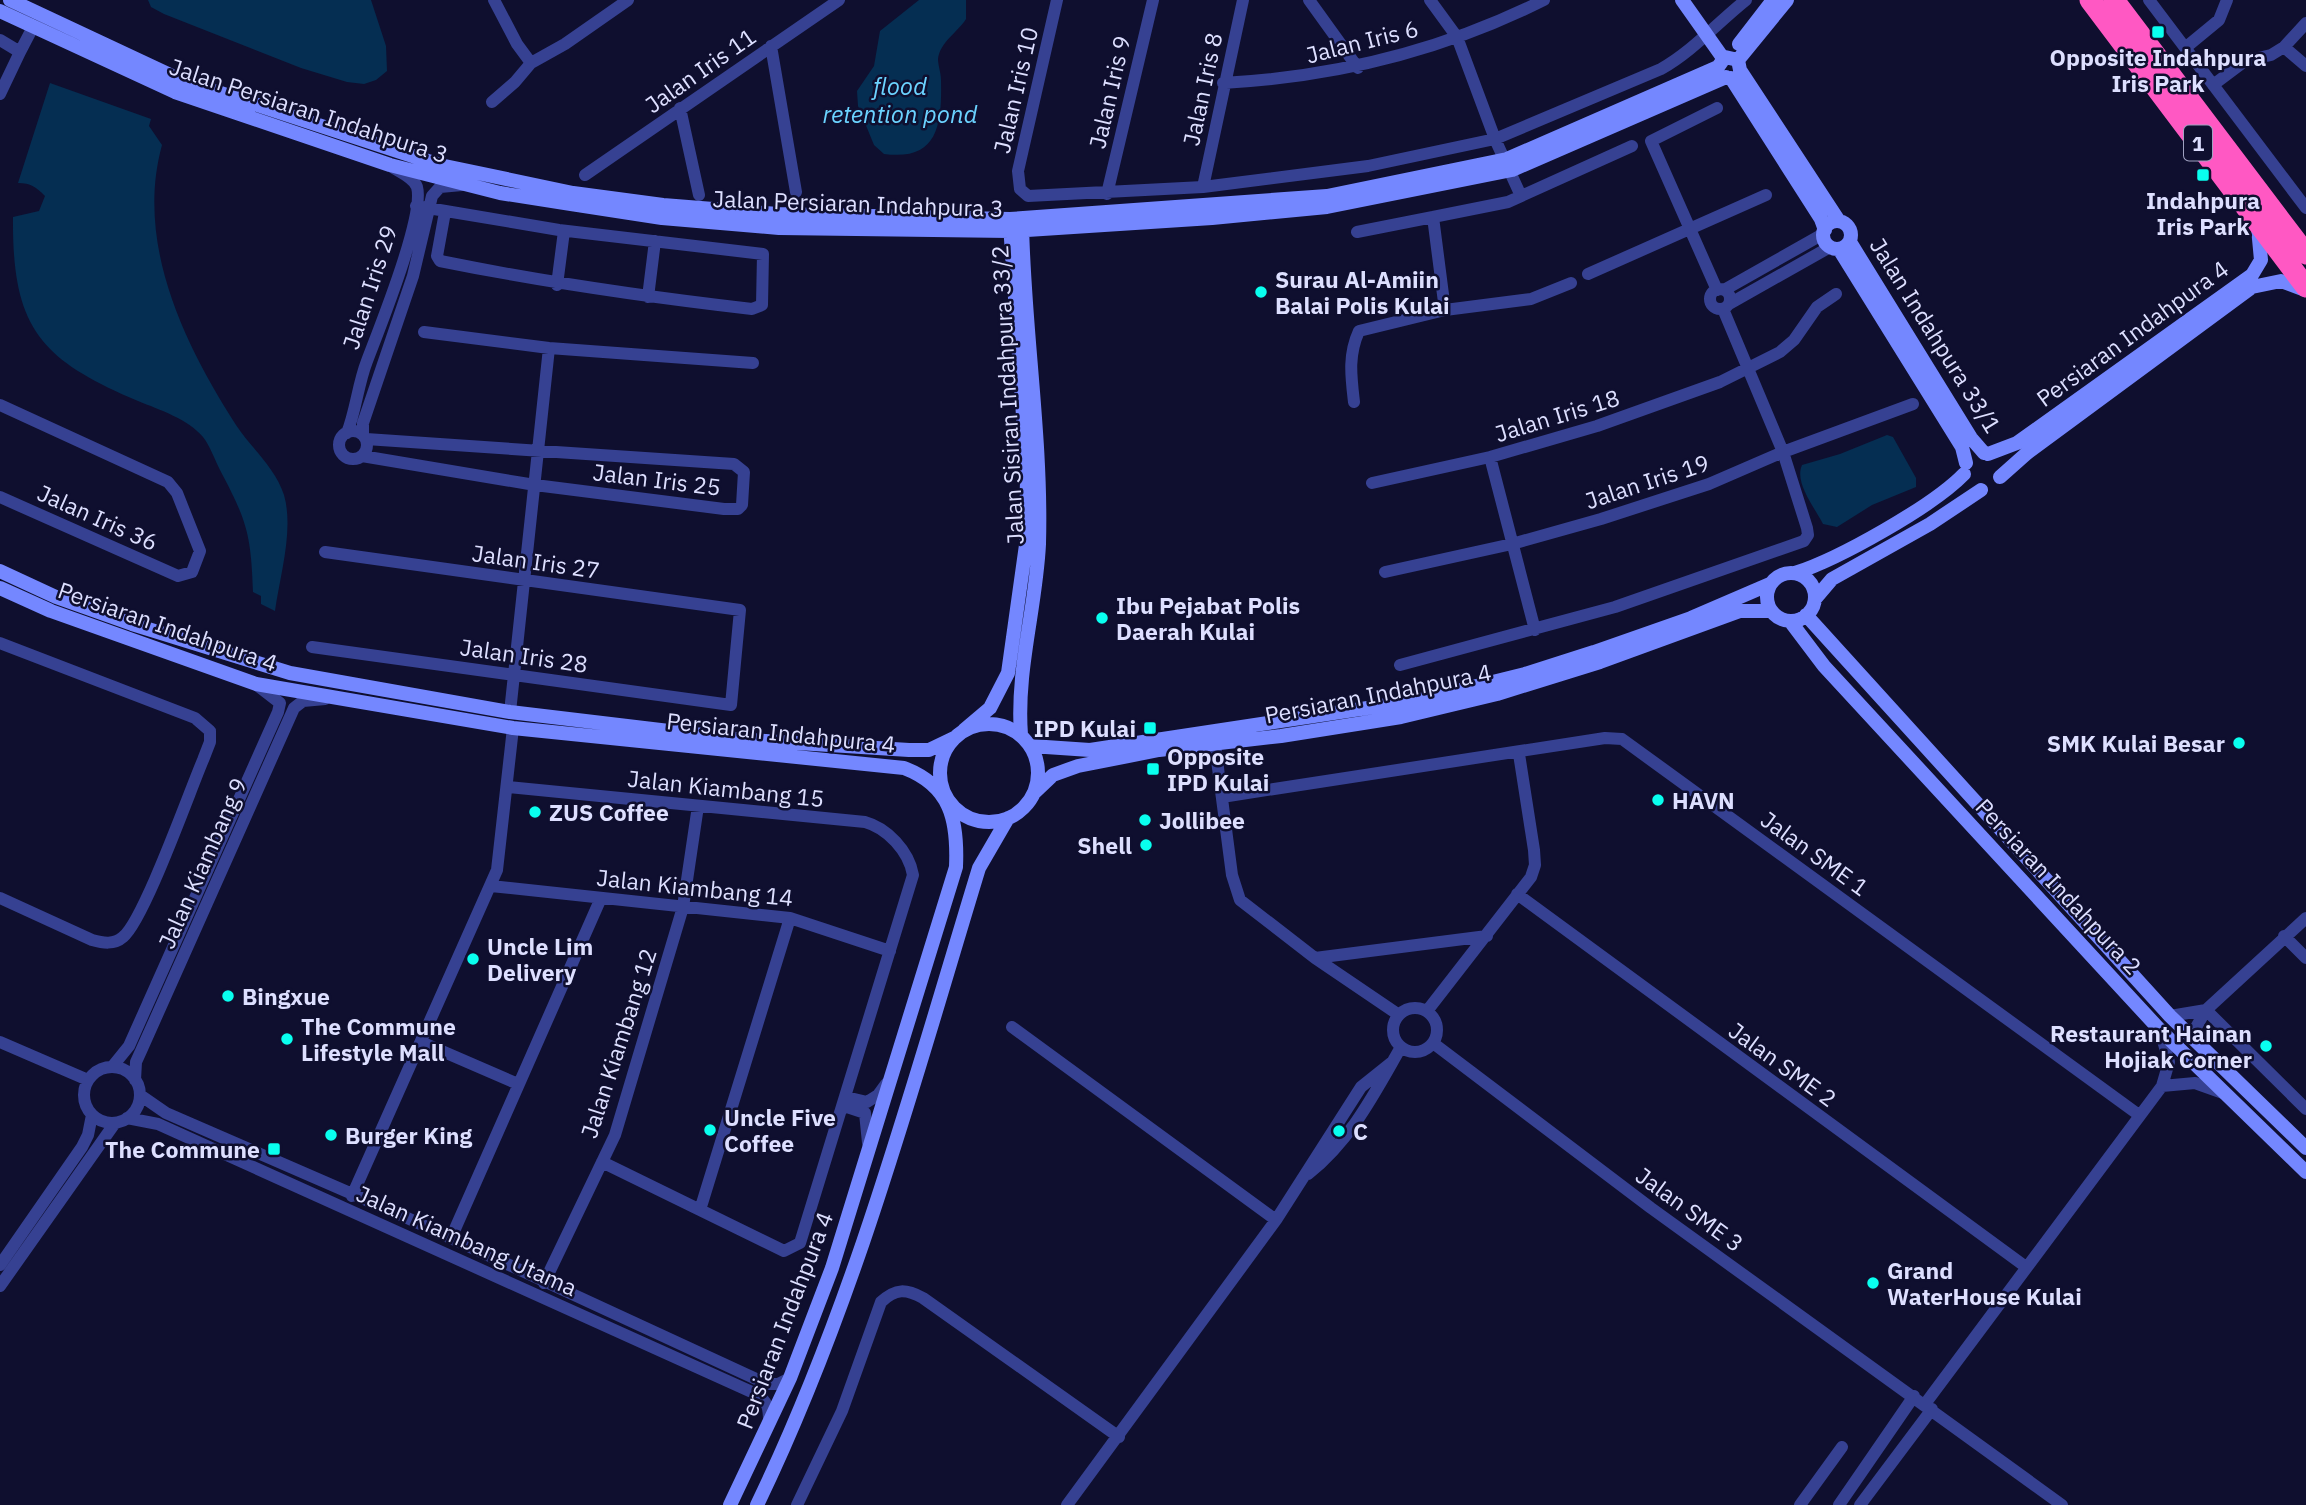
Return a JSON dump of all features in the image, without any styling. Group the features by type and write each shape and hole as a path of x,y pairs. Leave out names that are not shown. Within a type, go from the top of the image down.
{"highway":[{"name":"1","path":"2090,0 2306,288"},
{"name":"1","path":"2114,0 2306,254"}],"street":[{"name":"Jalan Persiaran Indahpura 3","path":"11,0 181,80 393,151 503,180 573,193 696,208 1016,225"},
{"path":"494,0 517,44 531,62"},
{"path":"492,102 515,82 531,62 565,44 628,0"},
{"name":"Jalan Iris 11","path":"585,175 839,0"},
{"name":"Jalan Iris 10","path":"1057,0 1018,171 1020,189 1028,196 1107,194"},
{"name":"Jalan Iris 9","path":"1107,194 1153,0"},
{"name":"Jalan Iris 8","path":"1203,187 1223,83 1243,0"},
{"path":"1309,0 1358,68"},
{"path":"1430,0 1457,37 1495,139 1510,165 1521,196"},
{"name":"Jalan Iris 6","path":"1223,83 1296,79 1411,55 1506,19 1544,0"},
{"path":"1682,0 1839,222 1850,229 1770,281 1726,307 1715,308 1711,303 1710,297 1721,290 1764,268 1833,240"},
{"path":"1107,194 1203,187 1368,166 1495,139 1661,69 1686,55 1705,33 1746,0"},
{"path":"1729,67 1773,0"},
{"path":"1729,67 1787,0"},
{"path":"2149,0 2305,204"},
{"path":"2185,48 2219,20 2227,0"},
{"name":"Jalan Persiaran Indahpura 3","path":"0,11 175,92 390,165 465,185 626,213 742,225 1016,225 1198,219 1326,207 1510,165 1729,67"},
{"path":"2213,85 2245,61 2271,55 2284,47 2306,23"},
{"path":"0,94 33,27"},
{"path":"0,40 20,52"},
{"path":"771,46 796,192"},
{"path":"2284,47 2306,66"},
{"name":"Jalan Indahpura 33/1","path":"1729,67 1962,447 1965,468"},
{"path":"1661,69 1672,94"},
{"path":"680,108 699,195"},
{"path":"1717,108 1651,141 1689,228 1721,290"},
{"path":"1357,232 1480,209 1521,196 1632,146"},
{"name":"Jalan Iris 29","path":"346,433 367,360 400,273 416,206 418,190 415,182 390,165"},
{"name":"Jalan Iris 29","path":"364,437 363,423 413,276 435,191 440,187 465,185"},
{"path":"1588,274 1766,195"},
{"path":"416,206 564,231 763,254 762,305 752,309 648,298 557,285 438,261 445,212"},
{"path":"1433,217 1445,310"},
{"name":"Persiaran Indahpura 4","path":"1796,573 1814,567 1952,486 1972,456 2017,443 2252,275 2261,260 2262,244 2256,220"},
{"path":"1833,240 1831,223 1839,222"},
{"name":"Jalan Sisiran Indahpura 33/2","path":"959,734 990,708 1008,673 1026,545 1027,475 1016,225"},
{"name":"Jalan Sisiran Indahpura 33/2","path":"1016,225 1033,379 1039,545 1019,696 1026,740"},
{"path":"557,285 564,231"},
{"name":"Jalan Indahpura 33/1","path":"1833,240 1971,438 1986,453"},
{"path":"648,298 654,242"},
{"name":"Persiaran Indahpura 4","path":"1815,600 1832,579 1930,524 1981,490 1991,488 2021,457 2252,287 2281,281 2306,288"},
{"path":"1354,402 1350,363 1352,346 1359,331 1445,310 1531,299 1572,283"},
{"name":"Jalan Iris 18","path":"1372,483 1490,457 1662,405 1749,369 1780,352 1794,340 1817,307 1836,294"},
{"path":"1400,665 1535,630 1689,584 1804,541 1808,535 1807,528 1783,452 1726,307"},
{"path":"424,332 549,348 753,363"},
{"path":"510,712 549,348"},
{"name":"Jalan Iris 19","path":"1385,572 1512,544 1709,484 1783,452 1913,404"},
{"name":"Jalan Iris 36","path":"0,405 168,482 177,494 200,551 195,569 185,576 178,576 0,497"},
{"path":"346,433 364,437 367,447 362,456 352,459 341,453 341,440 346,433"},
{"name":"Jalan Iris 25","path":"362,456 534,485 724,509 738,509 743,500 744,472 734,464 364,437"},
{"path":"409,463 413,442"},
{"path":"1986,453 1998,461 2000,478"},
{"path":"1490,457 1535,630"},
{"path":"1965,468 1968,483 1981,490"},
{"name":"Jalan Iris 27","path":"325,552 740,610 731,705"},
{"name":"Persiaran Indahpura 4","path":"0,571 56,597 252,663 290,673 510,712 736,739 909,751 929,750 959,734"},
{"path":"1796,573 1810,583 1815,600 1806,615 1790,621 1771,611 1767,598 1770,584 1781,575 1796,573"},
{"name":"Persiaran Indahpura 4","path":"1026,740 1090,750 1429,698 1594,652 1691,618 1770,584"},
{"name":"Persiaran Indahpura 4","path":"0,588 51,611 256,684 513,728 597,734 904,768 921,775 948,800 957,842 956,867 867,1158 832,1268 790,1378 730,1505"},
{"name":"Persiaran Indahpura 4","path":"1034,793 1043,782 1071,768 1159,750 1214,745 1401,717 1497,694 1600,662 1740,611 1771,611"},
{"name":"Persiaran Indahpura 2","path":"1806,615 2169,1016 2306,1148"},
{"name":"Persiaran Indahpura 2","path":"1790,621 1824,666 2160,1030 2306,1172"},
{"path":"0,643 195,718 210,732 210,742 147,894 125,935 118,941 104,943 92,940 0,898"},
{"name":"Jalan Iris 28","path":"312,647 731,705"},
{"name":"Jalan Kiambang 9","path":"112,1067 129,1046 278,712 280,704 256,684"},
{"name":"Jalan Kiambang 9","path":"135,1080 136,1062 295,708 303,701 339,699"},
{"path":"994,723 1026,740 1038,761 1039,777 1028,804 1008,818 991,822 975,820 959,812 948,800 941,784 940,768 944,752 959,734 994,723"},
{"path":"352,1196 491,886 503,839 513,728"},
{"name":"Jalan SME 1","path":"1222,797 1519,754 1605,738 1622,739 1638,748 2139,1115"},
{"path":"1214,745 1232,875 1240,900 1315,958 1399,1015"},
{"path":"1427,1012 1531,877 1535,864 1519,754"},
{"name":"Jalan Kiambang 15","path":"508,788 876,825 886,830 911,866 913,875 890,951"},
{"name":"Jalan Kiambang 12","path":"544,1283 615,1135 683,906 698,806"},
{"path":"757,1505 815,1375 873,1217 979,868 1008,818"},
{"name":"Jalan Kiambang 14","path":"491,886 790,918 890,951"},
{"name":"Jalan SME 2","path":"1517,894 2026,1267"},
{"path":"450,1238 601,898"},
{"path":"701,1210 790,918"},
{"path":"2191,1036 2206,1010 2306,918"},
{"path":"1315,958 1488,936"},
{"path":"2284,936 2306,958"},
{"path":"602,1162 784,1251 800,1243 890,951"},
{"path":"1418,1008 1427,1012 1437,1026 1433,1043 1417,1052 1401,1046 1393,1031 1399,1015 1418,1008"},
{"path":"2169,1016 2206,1010"},
{"path":"2206,1010 2306,1109"},
{"path":"1012,1027 1276,1220"},
{"path":"1839,1505 1924,1403 2162,1086 2169,1062 2160,1030"},
{"path":"0,1042 88,1080"},
{"path":"421,1042 518,1084"},
{"name":"Jalan SME 3","path":"1433,1043 1651,1208 2062,1505"},
{"path":"1067,1505 1308,1175 1323,1143 1361,1087 1391,1063 1401,1046"},
{"path":"0,1286 121,1121 136,1108 140,1095 135,1080 121,1069 112,1067 98,1070 88,1080 84,1102 92,1115 107,1123 121,1121"},
{"path":"845,1102 871,1101 892,1076"},
{"path":"2162,1086 2195,1083 2226,1095"},
{"name":"Jalan Kiambang Utama","path":"140,1095 166,1113 450,1238 767,1384 778,1384 790,1378"},
{"path":"845,1102 862,1111 867,1117 867,1158"},
{"path":"0,1265 82,1147 88,1135 92,1115"},
{"name":"Jalan Kiambang Utama","path":"121,1121 158,1124 754,1393 765,1399 769,1407 769,1423"},
{"path":"797,1505 842,1411 881,1301 892,1292 908,1290 923,1298 1119,1437"},
{"path":"1860,1505 1924,1403"},
{"path":"1800,1505 1842,1447"}],"water":[{"path":"148,0 371,0 386,46 387,71 376,80 364,84 347,82 301,68 164,14 151,7"},
{"name":"flood retention pond","path":"919,0 966,0 966,19 939,53 940,112 933,136 926,146 916,152 902,155 884,154 874,145 858,106 857,91 874,66 880,31"},
{"path":"50,83 151,119 149,126 162,145 155,182 155,219 169,291 183,327 217,394 236,425 275,475 284,495 287,538 275,611 261,604 261,596 253,592 246,528 203,437 182,420 104,386 77,370 55,353 38,334 26,312 18,286 13,217 39,211 45,196 33,186 18,183"},
{"path":"1887,435 1893,437 1916,478 1916,487 1872,505 1837,527 1823,524 1803,487 1800,472 1802,465 1840,454"}],"place":[{"name":"Opposite Indahpura Iris Park","path":"2158,32"},
{"name":"Indahpura Iris Park","path":"2203,175"},
{"name":"Surau Al-Amiin Balai Polis Kulai","path":"1261,292"},
{"name":"Ibu Pejabat Polis Daerah Kulai","path":"1102,618"},
{"name":"IPD Kulai","path":"1150,728"},
{"name":"SMK Kulai Besar","path":"2239,743"},
{"name":"Opposite IPD Kulai","path":"1153,769"},
{"name":"HAVN","path":"1658,800"},
{"name":"ZUS Coffee","path":"535,812"},
{"name":"Jollibee","path":"1145,820"},
{"name":"Shell","path":"1146,845"},
{"name":"Uncle Lim Delivery","path":"473,959"},
{"name":"Bingxue","path":"228,996"},
{"name":"The Commune Lifestyle Mall","path":"287,1039"},
{"name":"Restaurant Hainan Hojiak Corner","path":"2266,1046"},
{"name":"Uncle Five Coffee","path":"710,1130"},
{"name":"C","path":"1339,1131"},
{"name":"Burger King","path":"331,1135"},
{"name":"The Commune","path":"274,1149"},
{"name":"Grand WaterHouse Kulai","path":"1873,1283"}]}
